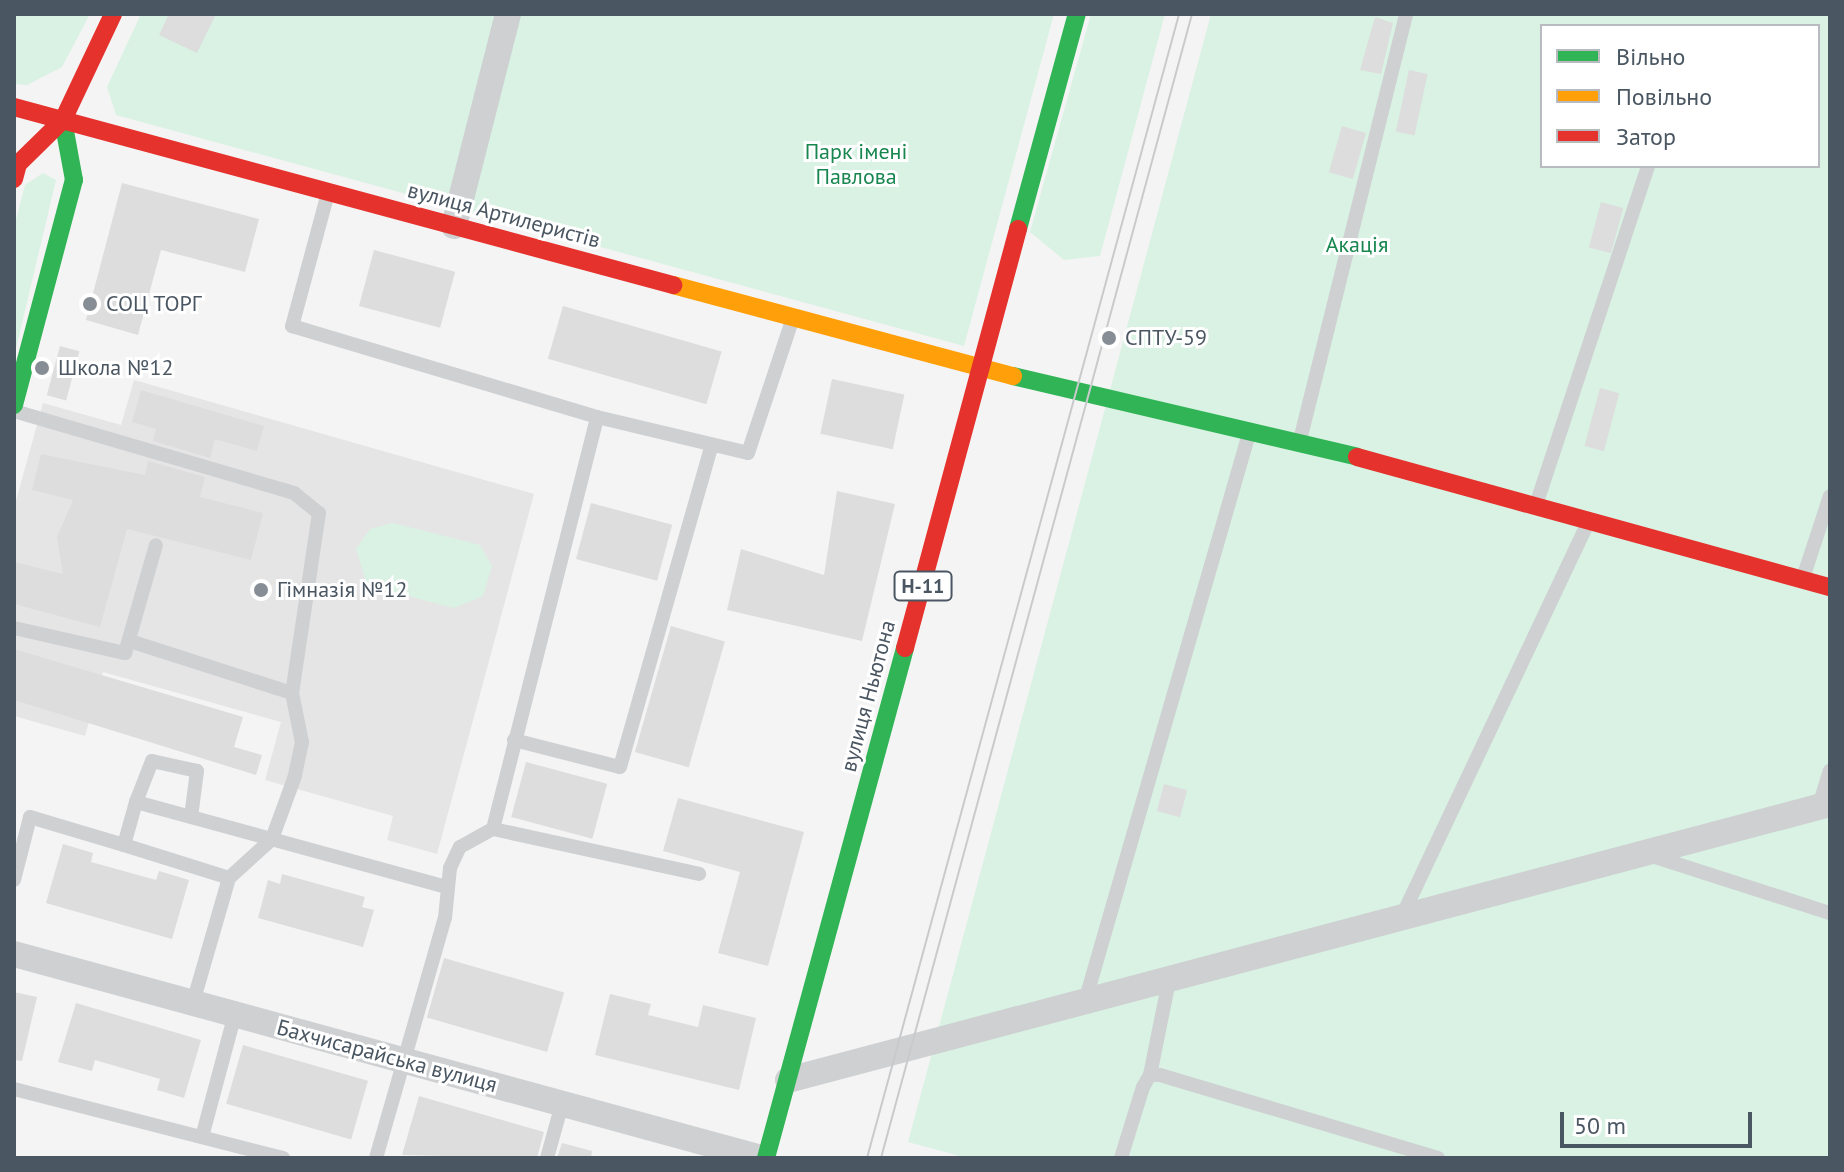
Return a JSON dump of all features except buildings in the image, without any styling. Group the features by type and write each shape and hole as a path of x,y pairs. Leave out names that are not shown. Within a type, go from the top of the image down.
{"street":[{"path":"14,179 18,164 63,120 113,14"},
{"path":"454,226 508,14"},
{"name":"вулиця Ньютона","path":"764,1158 788,1080 1077,14"},
{"name":"вулиця Артилеристів","path":"14,107 982,369 1300,441 1830,587"},
{"path":"14,408 74,180 63,120"},
{"path":"788,1080 1637,851 1825,805"},
{"name":"Бахчисарайська вулиця","path":"14,954 764,1158"}],"lane":[{"path":"1300,441 1406,14"},
{"path":"1536,505 1647,168"},
{"path":"328,192 292,326 597,417 748,453 793,317"},
{"path":"14,408 294,493 314,507 321,520 292,693 302,742 272,839 229,878 193,1003"},
{"path":"493,829 597,417"},
{"path":"1086,998 1250,430"},
{"path":"514,740 620,767 712,445"},
{"path":"1803,579 1830,496"},
{"path":"1403,914 1589,521"},
{"path":"14,628 107,654 125,653 133,642 156,545"},
{"path":"133,642 292,693"},
{"path":"124,845 152,761 197,771 191,817"},
{"path":"1825,805 1830,771"},
{"path":"136,802 444,886"},
{"path":"14,880 30,817 229,878"},
{"path":"376,1158 445,918 444,886 460,847 493,829 699,874"},
{"path":"1637,851 1830,913"},
{"path":"1121,1158 1150,1075 1170,976"},
{"path":"202,1137 235,1014"},
{"path":"1150,1075 1438,1158"},
{"path":"14,1089 283,1158"},
{"path":"547,1158 562,1104"}],"shaded area":[{"name":"Гімназія №12","path":"134,380 534,494 437,854 387,840 393,816 265,780 281,722 103,672 85,736 14,716 14,508 43,403 121,425"}],"green space":[{"path":"14,14 90,14 62,67 27,85 14,84"},
{"name":"Парк імені Павлова","path":"141,14 1054,14 964,346 116,115 107,87"},
{"path":"1091,14 1165,14 1100,256 1064,260 1030,232"},
{"name":"Акація","path":"1211,14 1830,14 1830,1158 967,1158 908,1142"},
{"path":"43,173 56,180 14,357 14,227 25,185"},
{"path":"393,523 480,545 492,566 483,596 454,608 367,585 356,549 370,529"}],"tram line":[{"path":"867,1158 1179,14"},
{"path":"881,1158 1192,14"}],"traffic: fast":[{"path":"1018,229 1077,14"},
{"path":"14,405 74,180 63,120"},
{"path":"1013,376 1357,457"},
{"path":"766,1158 905,648"}],"traffic: slow":[{"path":"673,285 1013,376"}],"traffic: jam":[{"path":"14,179 18,164 63,120 113,14"},
{"path":"14,107 673,285"},
{"path":"905,648 1018,229"},
{"path":"1357,457 1830,587"}],"place":[{"name":"СОЦ ТОРГ","path":"90,304"},
{"name":"СПТУ-59","path":"1109,338"},
{"name":"Школа №12","path":"42,368"},
{"name":"Гімназія №12","path":"261,590"}]}
